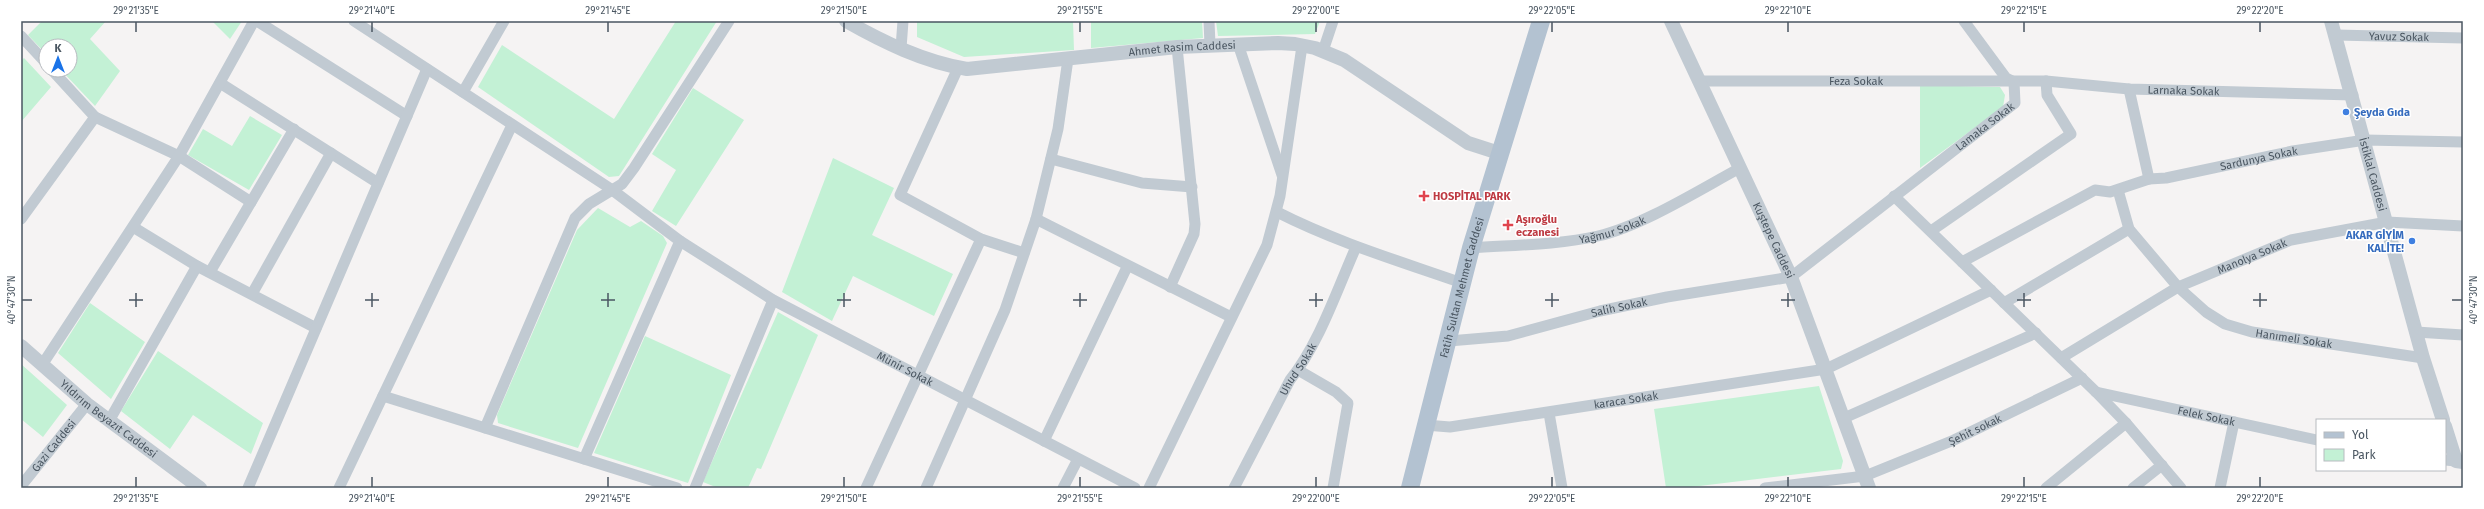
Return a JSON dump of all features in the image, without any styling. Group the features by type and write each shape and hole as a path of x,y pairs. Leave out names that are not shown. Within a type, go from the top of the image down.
{"main road":[{"name":"Fatih Sultan Mehmet Caddesi","path":"1410,488 1425,425 1449,341 1471,248 1499,153 1541,21"}],"street":[{"path":"42,365 179,156 255,21 407,116"},
{"name":"Münir Sokak","path":"354,21 611,189 680,241 773,300 1135,488"},
{"path":"463,92 504,21"},
{"path":"485,428 575,218 589,204 611,189 622,184 634,168 729,21"},
{"name":"Ahmet Rasim Caddesi","path":"846,21 901,48 967,70 1177,47 1278,43 1302,46 1323,51 1365,73 1468,143 1499,153"},
{"path":"901,48 904,21"},
{"path":"1209,21 1210,45"},
{"path":"1323,51 1333,21"},
{"name":"Kuştepe Caddesi","path":"1671,21 1791,277 1867,482"},
{"path":"1964,21 2006,78 2014,82"},
{"name":"İstiklal Caddesi","path":"2331,21 2353,95 2423,358 2443,419"},
{"name":"Yavuz Sokak","path":"2336,35 2463,38"},
{"path":"21,36 38,54"},
{"path":"1238,44 1283,177"},
{"path":"1149,488 1231,317 1253,277 1277,212 1302,46"},
{"path":"1170,287 1194,234 1192,187 1177,47"},
{"path":"926,488 1005,310 1036,219 1064,97 1068,59"},
{"path":"958,68 900,195 981,239 1024,253"},
{"path":"248,488 427,69"},
{"path":"59,78 96,117 179,156 252,202"},
{"name":"Feza Sokak","path":"1699,81 2014,82"},
{"path":"1931,231 2071,134 2047,95 2046,81"},
{"name":"Larnaka Sokak","path":"2014,82 2046,81 2129,89 2353,95"},
{"name":"Lamaka Sokak","path":"1894,196 2015,104 2014,82"},
{"path":"220,83 378,183"},
{"path":"2129,89 2149,180"},
{"path":"21,219 96,117"},
{"path":"339,488 512,125"},
{"path":"210,272 294,129"},
{"name":"Sardunya Sokak","path":"1962,262 2095,190 2110,192 2149,180 2166,178 2293,151 2365,140 2463,142"},
{"path":"252,294 331,153"},
{"path":"1050,159 1142,183 1192,187"},
{"name":"Yağmur Sokak","path":"1471,248 1554,242 1598,236 1626,227 1740,168"},
{"path":"2004,303 2130,229 2118,190"},
{"path":"1791,277 1894,196 2126,422 2181,488"},
{"path":"1277,212 1308,228 1356,247 1462,283"},
{"path":"1036,219 1127,267 1231,317"},
{"name":"Manolya Sokak","path":"2061,358 2178,287 2291,240 2387,222 2463,226"},
{"path":"133,227 197,266 316,328"},
{"name":"Hanımeli Sokak","path":"2130,229 2178,287 2206,312 2231,326 2252,332 2423,358"},
{"path":"866,488 919,377 981,239"},
{"path":"584,459 680,241"},
{"name":"Uhud Sokak","path":"1234,488 1290,380 1298,370 1322,323 1356,247"},
{"path":"109,421 197,266"},
{"path":"1044,441 1127,267"},
{"name":"Salih Sokak","path":"1449,341 1508,336 1652,300 1791,277"},
{"name":"karaca Sokak","path":"1425,425 1450,427 1549,413 1826,369 1991,290"},
{"path":"695,488 773,300"},
{"path":"2416,332 2463,336"},
{"path":"1844,418 2036,333"},
{"name":"Yıldırım Beyazıt Caddesi","path":"21,346 87,404 200,488"},
{"path":"1298,370 1336,392 1348,403 1332,488"},
{"name":"Şehit sokak","path":"1765,488 1867,482 2082,378"},
{"name":"Felek Sokak","path":"2096,392 2316,440"},
{"path":"383,396 677,488"},
{"name":"Gazi Caddesi","path":"21,486 87,404"},
{"path":"1549,413 1562,488"},
{"path":"2046,488 2126,422"},
{"path":"2220,488 2234,422"},
{"path":"2446,430 2455,461"},
{"path":"1063,488 1078,459"},
{"path":"2134,488 2162,465"}],"green space":[{"path":"42,21 106,21 90,39 120,71 95,106 69,78 78,78 78,38 38,38 38,46 28,35"},
{"path":"212,21 242,21 230,39"},
{"path":"676,21 717,21 619,176 609,177 478,87 502,45 614,119"},
{"path":"917,21 1073,21 1074,50 964,57 917,37"},
{"path":"1091,21 1202,21 1203,38 1091,48"},
{"path":"1216,21 1320,21 1315,34 1218,36"},
{"path":"24,58 38,73 38,78 43,78 51,87 21,122 21,61"},
{"path":"1920,85 2000,87 2005,95 2003,107 1920,168"},
{"path":"693,88 744,120 676,226 652,211 676,170 652,154"},
{"path":"250,116 282,135 249,190 188,155 203,129 232,146"},
{"path":"833,158 894,188 872,235 953,274 934,316 853,276 832,321 782,292"},
{"path":"598,208 630,227 641,221 663,236 667,243 578,448 498,423 497,415 577,230"},
{"path":"90,303 145,342 111,399 58,353"},
{"path":"778,312 818,335 761,469 757,468 748,488 718,488 703,482"},
{"path":"645,336 731,375 688,483 594,453"},
{"path":"158,351 263,423 251,454 193,415 170,449 121,411"},
{"path":"21,364 67,405 43,437 21,419"},
{"path":"1819,386 1843,461 1841,469 1683,488 1666,488 1654,409"}],"place":[{"name":"Şeyda Gıda","path":"2346,112"},
{"name":"HOSPİTAL PARK","path":"1424,196"},
{"name":"Aşıroğlu eczanesi","path":"1508,225"},
{"name":"AKAR GİYİM KALİTE!","path":"2412,241"}]}
